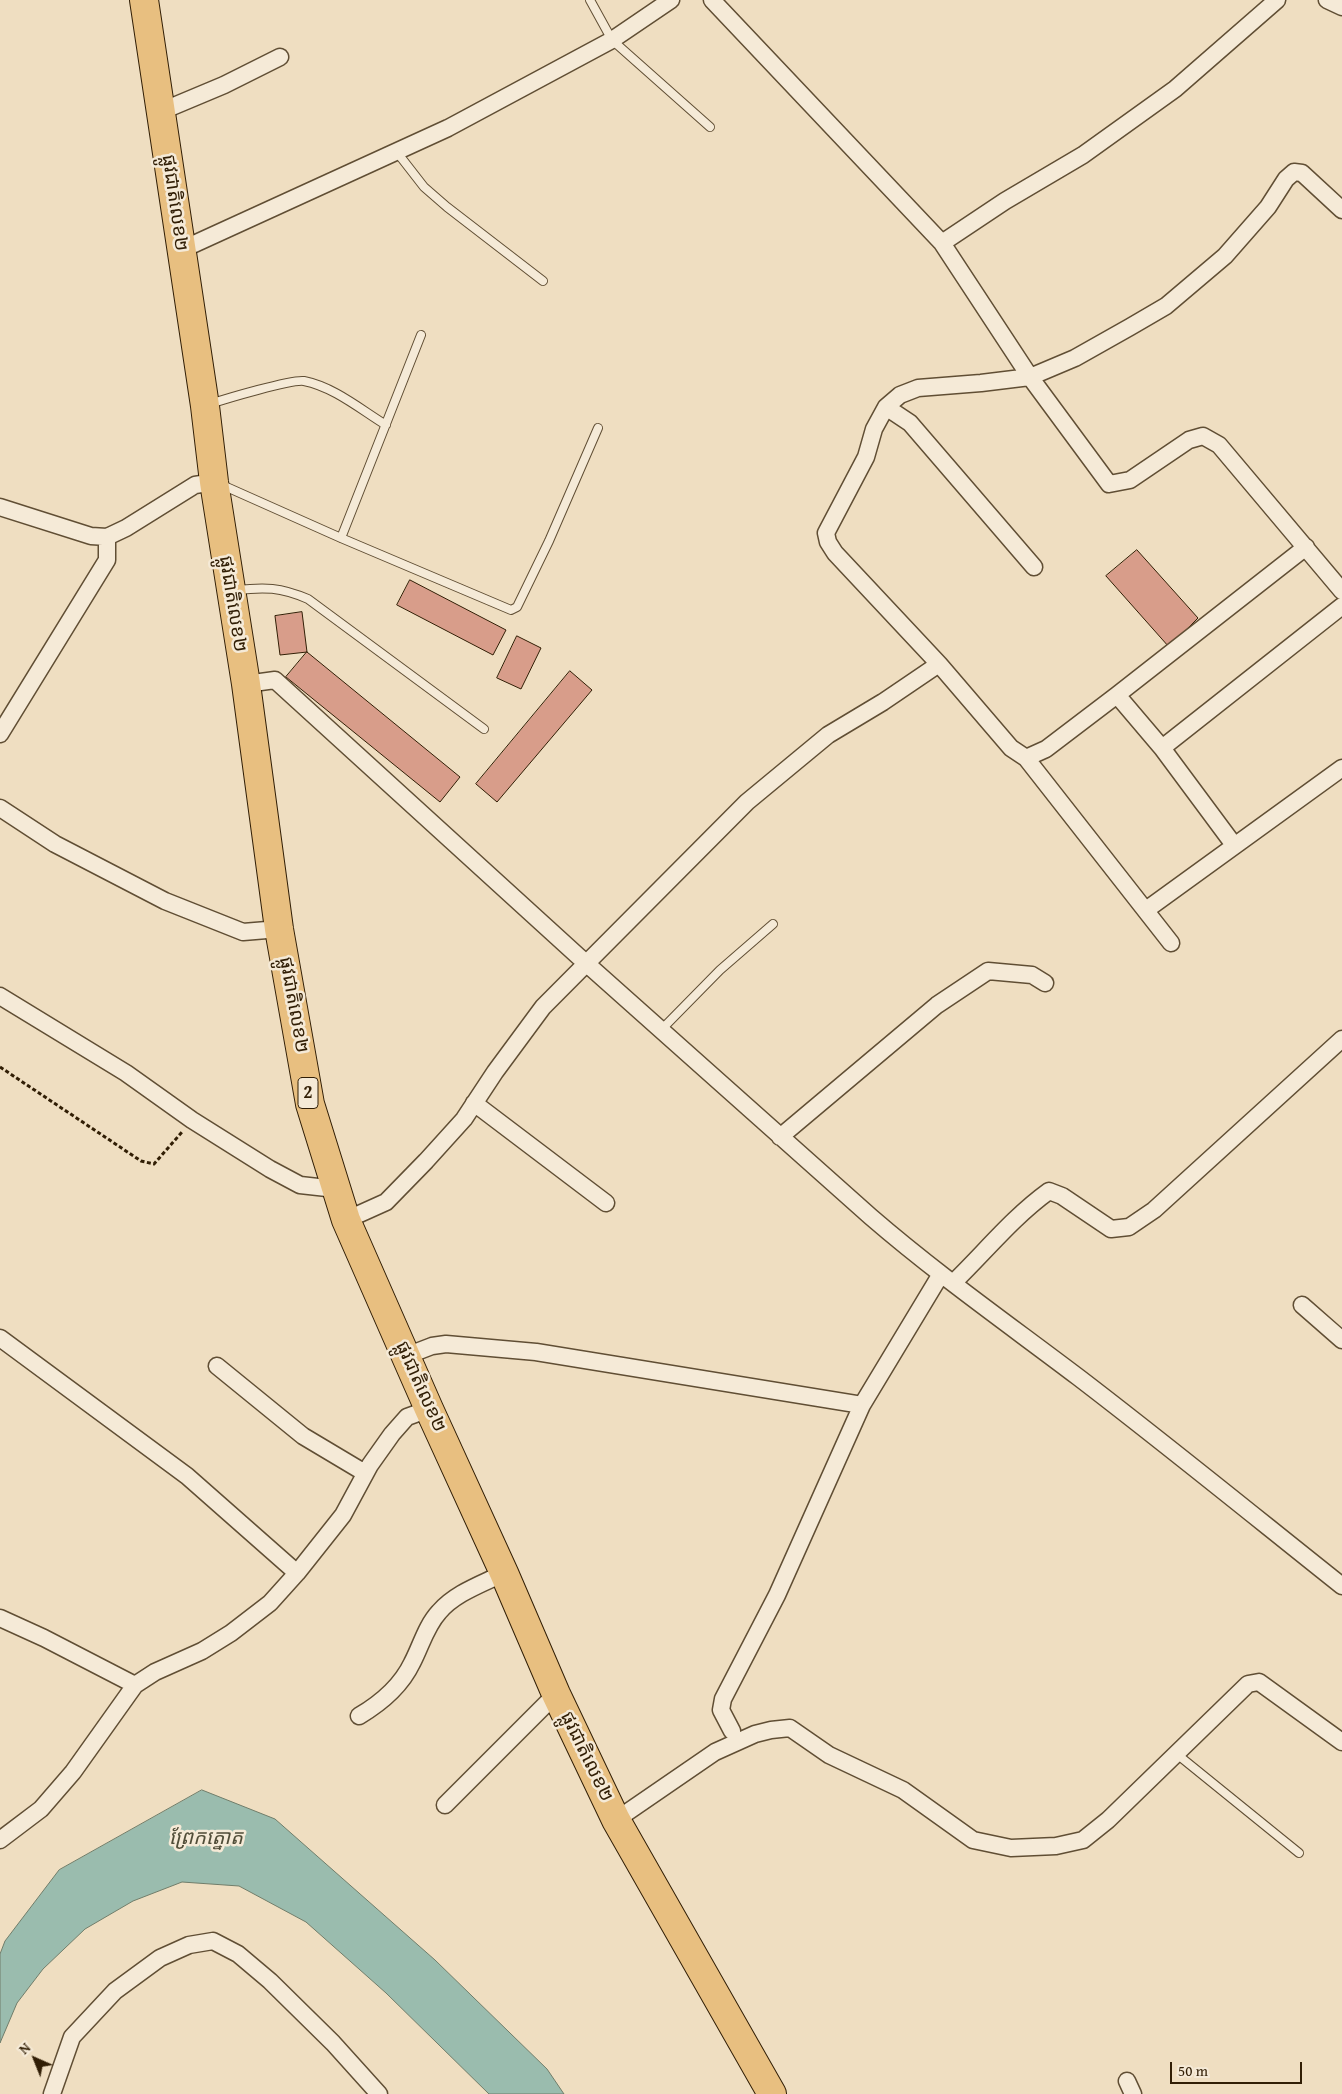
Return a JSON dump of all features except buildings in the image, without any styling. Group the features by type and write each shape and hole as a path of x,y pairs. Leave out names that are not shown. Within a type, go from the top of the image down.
{"highway":[{"name":"ផ្លូវជាតិលេខ២","path":"144,0 205,406 230,591 246,684 280,929 310,1104 346,1220 556,1694 616,1820 772,2094"}],"street":[{"path":"181,250 448,128 612,40 671,0"},
{"path":"712,0 942,242 1030,377 1109,484 1130,480 1189,440 1203,436 1219,445 1342,591"},
{"path":"942,242 1005,201 1083,155 1175,89 1277,0"},
{"path":"1327,0 1342,7"},
{"path":"162,111 224,85 280,57"},
{"path":"1171,943 1026,758 1011,748 940,664 835,553 828,542 826,533 866,457 874,429 886,408 900,395 918,388 1030,377 1074,358 1166,306 1225,256 1268,207 1286,179 1294,172 1302,173 1342,210"},
{"path":"886,408 910,423 1034,567"},
{"path":"0,507 91,536 107,538 194,485 214,482"},
{"path":"0,734 107,560 107,538"},
{"path":"1026,758 1046,748 1117,695 1306,547"},
{"path":"1162,748 1342,606"},
{"path":"346,1220 386,1202 464,1118 543,1007 747,802 828,736 940,664"},
{"path":"246,684 275,680 661,1030 878,1223 1144,1428 1342,1586"},
{"path":"1117,695 1162,748 1234,845"},
{"path":"1146,910 1342,768"},
{"path":"0,808 55,844 165,901 243,932 280,929"},
{"path":"780,1136 938,1005 988,971 1032,975 1044,983"},
{"path":"0,996 126,1073 192,1120 270,1169 300,1185 336,1189"},
{"path":"732,1731 721,1710 724,1698 777,1595 862,1405 948,1278 1007,1228 1036,1200 1049,1191 1062,1196 1111,1229 1129,1228 1154,1210 1342,1039"},
{"path":"474,1103 606,1203"},
{"path":"1302,1306 1342,1340"},
{"path":"0,1338 186,1476 298,1573"},
{"path":"406,1356 432,1346 446,1344 536,1352 783,1394 862,1405"},
{"path":"217,1366 303,1436 365,1474"},
{"path":"0,1840 41,1809 67,1780 135,1685 155,1672 202,1651 231,1633 270,1603 298,1573 342,1515 365,1474 392,1434 407,1417 429,1409"},
{"path":"359,1716 374,1707 403,1679 438,1612 453,1598 504,1573"},
{"path":"0,1618 44,1638 135,1685"},
{"path":"616,1820 715,1752 755,1734 771,1730 790,1728 829,1755 903,1790 973,1840 1011,1848 1056,1846 1083,1840 1108,1820 1178,1754 1248,1684 1259,1682 1342,1742"},
{"path":"445,1805 556,1694"},
{"path":"52,2094 72,2037 115,1991 160,1958 188,1945 213,1941 238,1954 270,1981 333,2043 379,2094"}],"lane":[{"path":"590,0 612,40 710,127"},
{"path":"396,151 424,187 447,208 544,281"},
{"path":"341,538 421,335"},
{"path":"205,406 239,395 302,380 334,392 386,425"},
{"path":"214,482 511,610 517,607 549,541 598,428"},
{"path":"230,591 268,587 308,598 484,729"},
{"path":"661,1030 720,970 774,924"},
{"path":"1178,1754 1299,1853"}],"path":[{"path":"0,1067 141,1161 154,1164 192,1120"}],"water":[{"name":"ព្រែកត្នោត","path":"202,1790 275,1819 435,1960 547,2069 564,2094 489,2094 386,1993 306,1922 239,1886 182,1882 133,1901 85,1929 43,1969 17,2003 0,2043 0,1954 5,1941 59,1870"}]}
